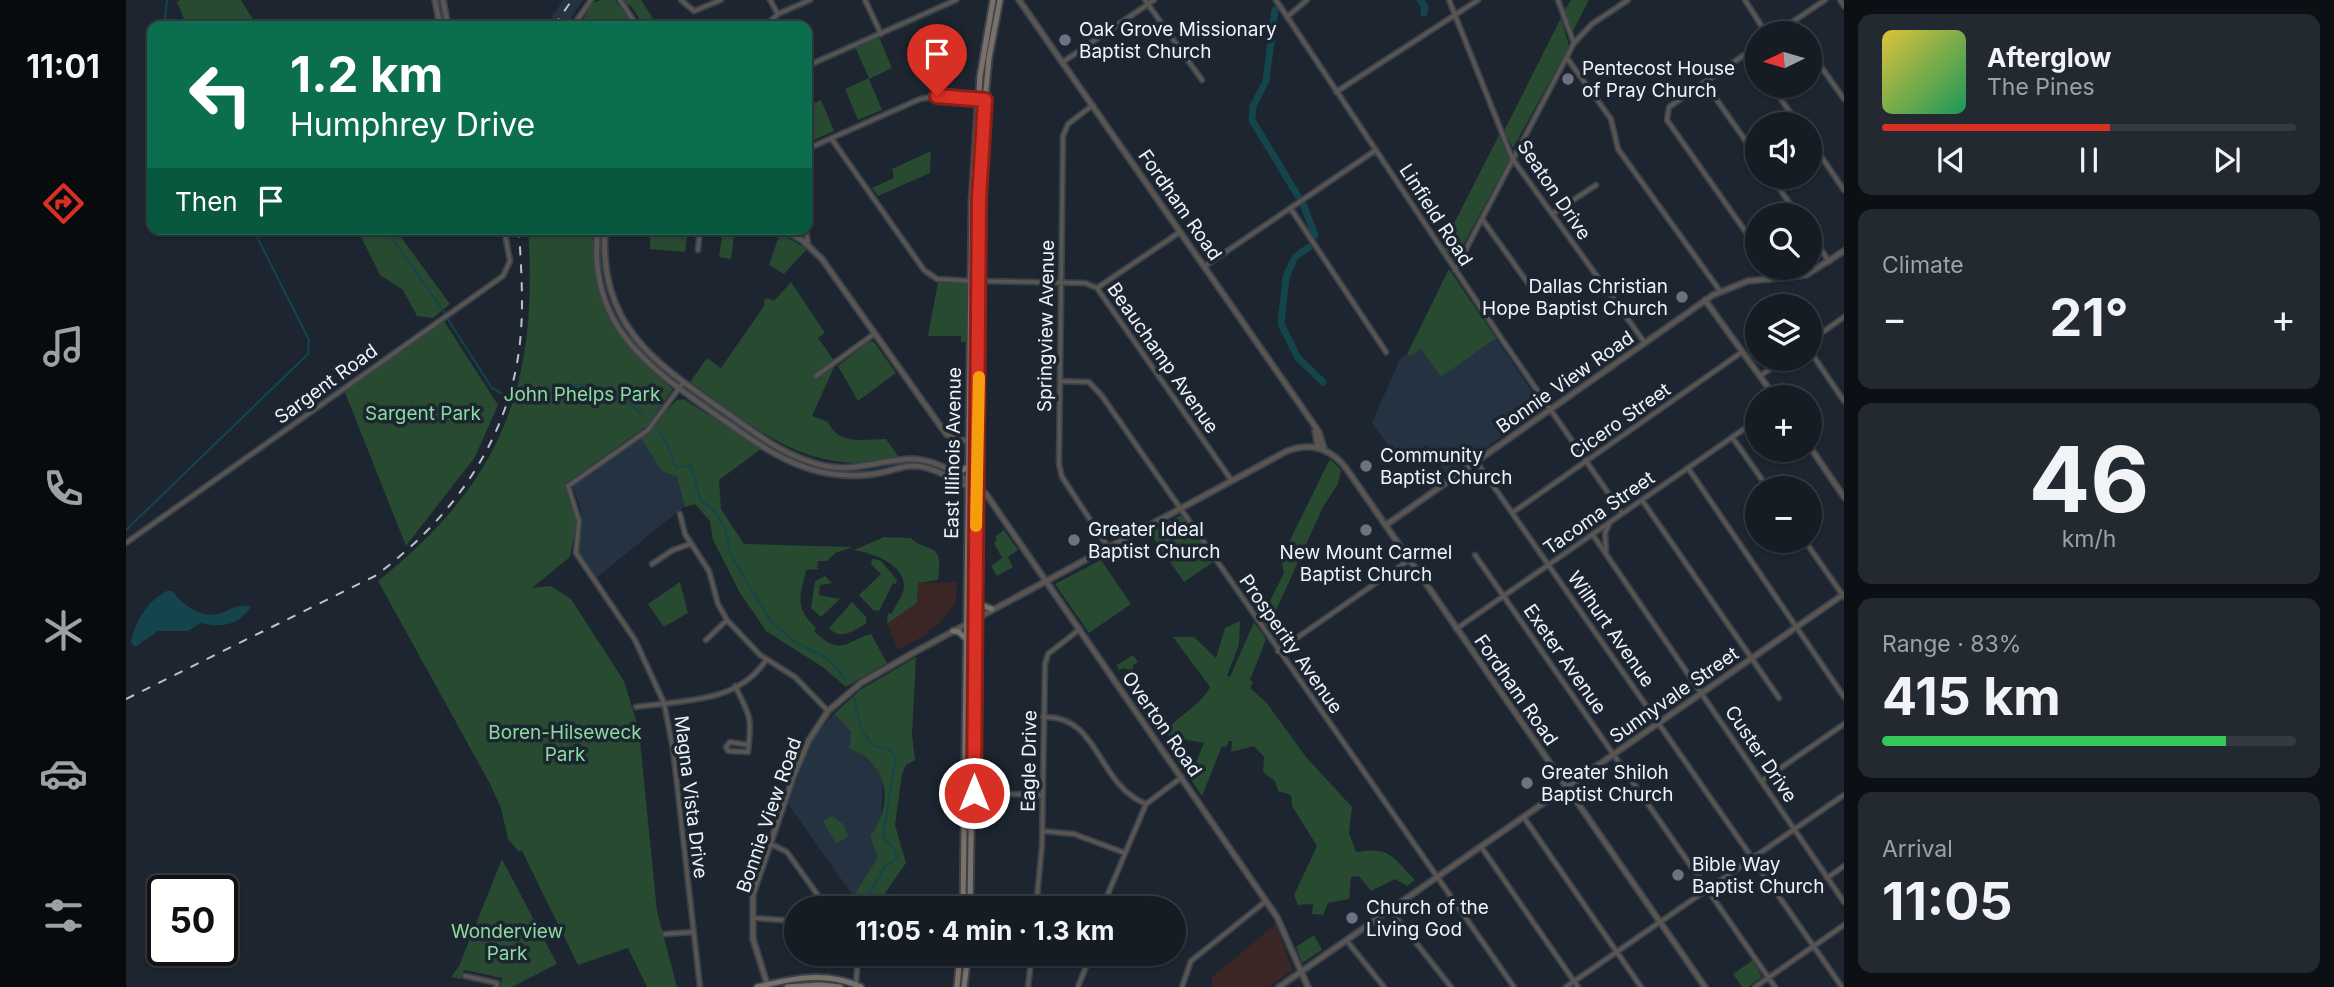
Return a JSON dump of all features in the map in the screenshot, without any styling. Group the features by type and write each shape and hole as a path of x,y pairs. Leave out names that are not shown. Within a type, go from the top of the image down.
{"main road":[{"name":"East Illinois Avenue","path":"965,896 974,793 979,281 985,100 993,0"},
{"name":"East Illinois Avenue","path":"969,896 966,793 967,641 971,281 977,99 1000,0"},
{"path":"955,474 970,466"},
{"path":"968,546 976,547"},
{"path":"975,601 981,607 992,609"},
{"path":"953,631 961,634 967,641"},
{"path":"967,694 974,694"},
{"path":"966,760 974,760"},
{"path":"957,987 959,966"},
{"path":"964,987 967,966"},
{"path":"757,987 823,977 858,986"},
{"path":"787,987 840,987"}],"street":[{"path":"435,0 439,21"},
{"path":"443,0 447,21"},
{"path":"576,21 591,0"},
{"path":"620,0 634,21"},
{"path":"681,0 694,11 722,0"},
{"path":"770,0 778,14"},
{"path":"770,21 799,2 810,0"},
{"path":"865,0 881,34"},
{"path":"812,64 956,0"},
{"name":"Fordham Road","path":"1019,0 1205,266 1314,429 1321,448 1341,462 1380,516 1705,987"},
{"path":"1063,62 1147,2 1154,0"},
{"name":"Linfield Road","path":"1276,0 1455,270 1622,513"},
{"path":"1287,17 1307,0"},
{"name":"Seaton Drive","path":"1449,0 1512,158 1645,343"},
{"path":"1336,92 1478,0"},
{"path":"1558,0 1574,43"},
{"path":"1455,270 1574,43 1592,24 1628,0"},
{"path":"1745,0 1758,21"},
{"path":"1794,21 1825,0"},
{"path":"1840,0 1844,6"},
{"path":"1147,2 1202,80"},
{"path":"437,13 446,11"},
{"path":"1745,55 1669,107 1666,113 1667,120 1745,231"},
{"path":"1566,57 1611,119 1618,149 1720,291"},
{"path":"1822,68 1844,99"},
{"path":"1705,83 1745,140"},
{"path":"812,147 928,97 985,100"},
{"name":"Springview Avenue","path":"1093,105 1068,124 1063,136 1060,471 1108,547"},
{"name":"Beauchamp Avenue","path":"831,138 923,270 937,279 1085,283 1097,288 1232,481"},
{"path":"1205,266 1376,150"},
{"path":"1822,158 1844,190"},
{"path":"1552,214 1596,185"},
{"path":"1291,209 1386,352"},
{"path":"1482,219 1530,286"},
{"path":"1097,288 1180,231"},
{"name":"Sargent Road","path":"126,543 503,276 510,261 505,235"},
{"path":"597,235 597,258 604,295 614,322 639,356 680,389 771,453 811,470 859,475 912,466 970,483"},
{"path":"605,235 604,257 609,287 621,318 649,356 771,444 813,463 842,468 868,467 911,459 925,461 955,474 977,488"},
{"path":"698,250 699,235"},
{"path":"794,235 822,259 940,428 952,439 979,441"},
{"path":"807,235 808,245"},
{"path":"1822,250 1829,261"},
{"name":"Bonnie View Road","path":"1822,265 1844,251"},
{"path":"597,258 604,257"},
{"name":"Bonnie View Road","path":"1386,525 1705,300 1737,283 1768,280"},
{"path":"1705,300 1766,385"},
{"path":"1822,333 1844,317"},
{"path":"614,322 621,318"},
{"path":"816,376 874,334"},
{"name":"Cicero Street","path":"1512,513 1743,351"},
{"path":"1822,369 1844,401"},
{"path":"1760,376 1767,371"},
{"name":"Prosperity Avenue","path":"1060,381 1085,381 1095,387 1514,987"},
{"path":"680,389 683,383"},
{"name":"Magna Vista Drive","path":"680,389 648,430 569,485 579,521 575,550 635,640 664,703 673,749 701,987"},
{"name":"Tacoma Street","path":"1457,629 1745,428"},
{"path":"1732,437 1760,476"},
{"name":"Bonnie View Road","path":"768,986 755,948 751,918 755,886 809,740 828,711 861,683 975,618 1287,451 1303,446 1321,448"},
{"path":"911,459 912,466"},
{"name":"Wilhurt Avenue","path":"1476,461 1842,987"},
{"path":"1820,462 1844,497"},
{"path":"811,470 813,463"},
{"path":"1688,468 1844,697"},
{"name":"Overton Road","path":"977,488 989,498 1266,900 1282,926 1308,987"},
{"path":"1642,500 1779,698"},
{"path":"680,514 690,544 706,565 718,604 727,620 766,660 794,677 828,711"},
{"path":"1380,516 1400,515"},
{"path":"1607,552 1605,537 1610,523"},
{"name":"Custer Drive","path":"1593,535 1844,902"},
{"path":"652,564 673,550 690,544"},
{"path":"1814,553 1844,596"},
{"name":"Exeter Avenue","path":"1475,555 1775,987"},
{"path":"1279,650 1409,560"},
{"name":"Sunnyvale Street","path":"1279,987 1844,596"},
{"path":"706,639 727,620"},
{"name":"Eagle Drive","path":"1037,896 1042,831 1043,717 1048,654 1080,629"},
{"path":"636,707 702,701 755,675 766,660"},
{"path":"735,686 751,717 749,745 746,753 728,751 726,747 730,743 749,745"},
{"path":"1043,717 1059,717 1074,723 1118,786 1146,804"},
{"path":"1762,781 1844,724"},
{"path":"1107,896 1146,804 1182,777"},
{"path":"966,793 1043,795"},
{"path":"1566,987 1844,795"},
{"path":"1525,819 1641,987"},
{"path":"1042,831 1074,834 1125,853"},
{"path":"771,844 787,852 818,896"},
{"path":"1482,849 1578,987"},
{"path":"1827,878 1844,866"},
{"path":"1182,987 1191,961 1266,900"},
{"path":"1391,911 1451,987"},
{"path":"751,918 784,920"},
{"path":"1755,987 1844,925"},
{"path":"665,934 693,932"},
{"path":"1347,941 1384,987"},
{"path":"858,966 858,986"},
{"path":"1028,987 1031,966"},
{"path":"1078,987 1086,966"},
{"path":"465,976 497,983 496,987"}],"shaded area":[{"path":"563,0 583,0 568,21 549,21"},
{"path":"1495,337 1543,408 1447,475 1427,445 1401,463 1372,423 1400,359 1420,346 1440,375"},
{"path":"651,432 696,497 596,578 578,553 581,509 572,486"},
{"path":"957,582 956,602 942,620 924,636 898,650 887,624 917,603 918,583"},
{"path":"167,591 173,591 186,605 205,614 218,614 242,606 251,607 235,622 216,625 201,623 188,631 158,631 135,647 131,642 139,619 154,600"},
{"path":"834,714 851,732 849,745 877,765 883,776 881,822 875,844 878,857 853,896 788,804 812,739"},
{"path":"1276,924 1293,970 1269,987 1211,987 1212,977"}],"green space":[{"path":"241,0 254,21 185,21 177,2"},
{"path":"600,0 615,0 630,21 582,21 591,4"},
{"path":"623,0 641,0 655,21 641,21 630,5 627,6"},
{"path":"1571,0 1589,0 1571,35 1563,13"},
{"path":"1561,18 1569,46 1513,148 1504,131"},
{"path":"879,37 892,68 869,79 882,110 858,120 845,89 869,78 855,47"},
{"path":"821,100 834,131 812,141 812,104"},
{"path":"1499,135 1509,160 1455,260 1451,260 1442,247"},
{"path":"931,151 930,173 878,196 872,188 894,178 892,169"},
{"path":"360,235 399,235 450,304 433,318 417,316 403,290 380,275"},
{"path":"528,235 594,235 597,279 611,320 637,356 673,389 647,426 565,484 577,520 570,557 532,588 551,586 571,599 624,681 639,730 657,911 677,987 647,987 628,948 578,965 522,851 518,851 508,839 501,808 489,782 378,581 420,544 455,506 483,468 504,427 518,383 527,336 530,285"},
{"path":"650,235 687,235 685,252 650,249"},
{"path":"722,235 734,235 731,259 719,257"},
{"path":"779,235 807,249 784,274 769,265"},
{"path":"1449,269 1496,338 1441,377 1421,349 1409,356 1407,354"},
{"path":"791,282 825,333 818,338 836,363 812,416 828,422 838,435 845,438 886,439 898,456 867,462 839,462 812,456 786,446 762,432 690,382 707,358 721,368 764,306 764,300 768,298 774,301"},
{"path":"938,282 967,284 966,342 961,342 961,336 928,336"},
{"name":"Sargent Park","path":"444,321 498,405 475,457 406,546 344,390"},
{"path":"869,341 874,342 896,373 858,401 838,366"},
{"path":"684,399 761,449 719,480 721,509 744,544 853,547 835,553 827,561 818,561 817,568 820,569 806,570 800,601 804,614 816,628 814,631 830,644 842,645 871,634 887,663 846,687 824,668 766,631 740,593 713,540 710,521 695,504 685,507 677,477 662,471 640,437 677,400"},
{"path":"1330,459 1341,470 1338,484 1323,507 1267,630 1260,620 1284,573 1281,558"},
{"path":"1183,514 1215,561 1184,582 1149,532"},
{"path":"1004,530 1018,550 1008,557 1013,567 997,576 991,566 1002,558 994,543 997,540 995,537"},
{"path":"884,537 911,538 933,550 939,558 938,580 918,583 917,603 887,624 888,613 891,614 904,588 900,572 871,554 854,550"},
{"path":"872,559 880,560 897,580 879,611 873,610 859,595 881,574 871,564"},
{"path":"1101,560 1131,604 1089,633 1055,584"},
{"path":"825,576 832,583 820,585 819,595 840,599 821,617 811,608 815,581"},
{"path":"680,582 688,613 664,627 648,604"},
{"path":"852,602 866,617 866,624 843,634 834,632 829,628"},
{"path":"1240,621 1239,644 1227,676 1230,677 1254,622 1266,639 1250,680 1253,682 1250,688 1266,702 1306,757 1352,807 1349,833 1356,852 1384,852 1396,859 1415,880 1407,886 1395,879 1371,891 1359,876 1351,877 1349,899 1328,903 1323,915 1312,914 1313,904 1298,905 1294,895 1317,846 1292,806 1291,795 1278,791 1275,781 1263,772 1264,757 1254,746 1231,752 1232,741 1229,741 1226,747 1222,746 1202,796 1190,778 1204,743 1170,737 1166,731 1201,700 1210,687 1173,637 1194,637 1216,658 1225,628"},
{"path":"1133,655 1138,662 1133,665 1133,672 1125,668 1119,670 1117,665"},
{"path":"916,657 912,735 915,760 906,765 902,774 895,825 906,863 883,896 853,896 878,857 870,836 878,824 885,798 879,774 862,755 849,748 851,732 834,714 860,690"},
{"path":"832,816 842,823 849,836 836,844 823,821"},
{"name":"Wonderview Park","path":"502,859 557,964 512,987 500,987 502,978 464,970 461,979 451,977 459,966"},
{"path":"1314,935 1322,950 1302,963 1296,947"},
{"path":"1753,960 1762,977 1748,987 1742,987 1733,974"}],"waterway":[{"path":"165,21 167,0"},
{"path":"1420,0 1425,7 1424,13"},
{"path":"1275,10 1266,81 1253,106 1252,120 1298,196"},
{"path":"1303,204 1315,235"},
{"path":"126,530 308,354 309,340 256,235"},
{"path":"390,235 444,312"},
{"path":"1309,247 1295,257 1286,277 1281,324 1298,358 1323,382"},
{"path":"447,318 492,388 503,394"},
{"path":"518,399 537,398 569,386 592,385 613,393 642,414"},
{"path":"659,432 677,468 691,465 700,499 715,512 725,528 731,556 771,621 793,641 828,659 846,680"},
{"path":"854,697 861,729 873,746 887,749 896,756 883,837 893,847 897,858 884,868 869,895"}],"railway":[{"path":"557,21 572,0"},
{"path":"126,699 375,576 403,554 452,502 473,474 490,444 514,378 522,314 519,235"}],"slow traffic":[{"path":"976,526 979,377"}],"place":[{"name":"Oak Grove Missionary Baptist Church","path":"1065,40"},
{"name":"Pentecost House of Pray Church","path":"1568,79"},
{"name":"Dallas Christian Hope Baptist Church","path":"1682,297"},
{"name":"Community Baptist Church","path":"1366,466"},
{"name":"New Mount Carmel Baptist Church","path":"1366,530"},
{"name":"Greater Ideal Baptist Church","path":"1074,540"},
{"name":"Greater Shiloh Baptist Church","path":"1527,783"},
{"name":"Bible Way Baptist Church","path":"1678,875"},
{"name":"Church of the Living God","path":"1352,918"}],"route":[{"path":"937,96 985,100 979,199 974,793"}],"park label":[{"name":"John Phelps Park","path":"582,394"},
{"name":"Boren-Hilseweck Park","path":"565,743"}]}
